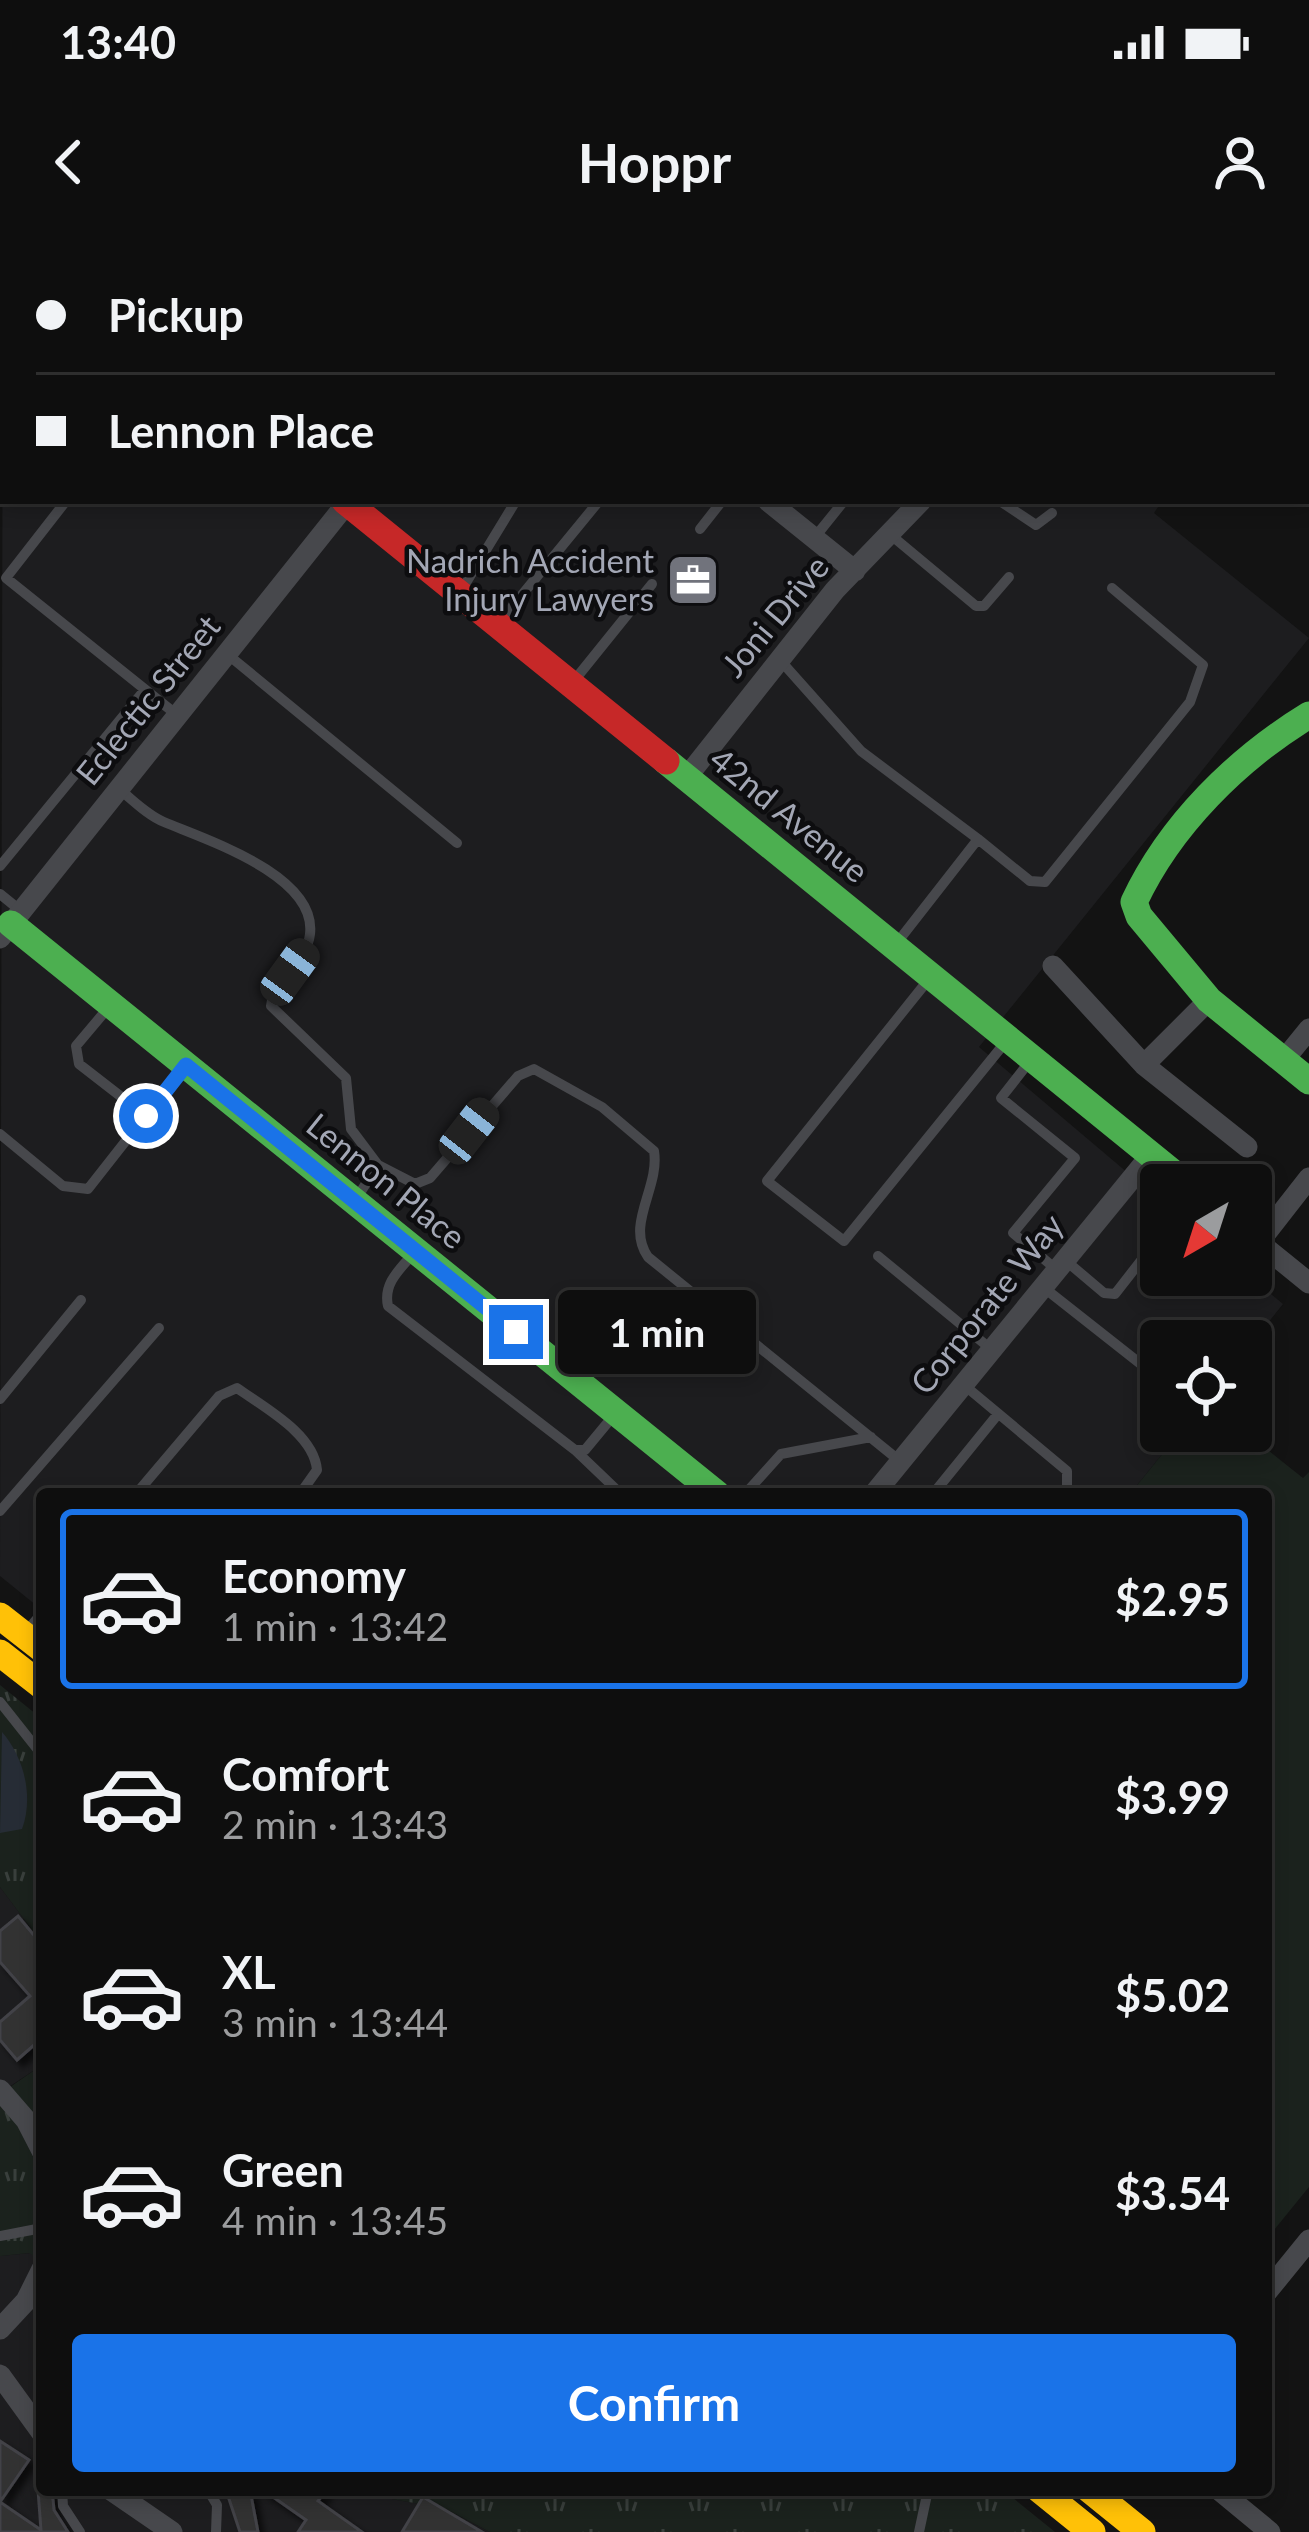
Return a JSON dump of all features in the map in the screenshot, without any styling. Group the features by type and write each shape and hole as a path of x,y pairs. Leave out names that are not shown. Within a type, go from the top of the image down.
{"street":[{"name":"Eclectic Street","path":"10,925 344,504"},
{"name":"42nd Avenue","path":"348,504 1162,1164"},
{"path":"772,504 855,571"},
{"name":"Joni Drive","path":"686,778 779,659 919,504"},
{"path":"1309,715 1235,769 1139,887 1134,902 1139,916 1209,1000 1309,1081"},
{"name":"Lennon Place","path":"10,925 704,1488"},
{"path":"1053,966 1144,1065 1247,1147"},
{"path":"1144,1065 1209,1000"},
{"path":"1283,1061 1309,1029"},
{"name":"Corporate Way","path":"879,1488 1151,1155"},
{"path":"1272,1220 1309,1178"},
{"path":"1272,1253 1309,1283"},
{"path":"0,1616 36,1632"},
{"path":"0,1653 36,1681"},
{"path":"0,2090 36,2139"},
{"path":"1272,2286 1309,2240"},
{"path":"0,2329 26,2301 36,2281"},
{"path":"0,2374 36,2425"},
{"path":"121,2496 172,2532"},
{"path":"1047,2496 1092,2532"},
{"path":"1097,2496 1142,2532"},
{"path":"1226,2496 1270,2532"}],"lane":[{"path":"64,504 3,581 177,716"},
{"path":"460,594 514,504"},
{"path":"498,625 597,504"},
{"path":"700,529 720,504"},
{"path":"815,537 842,504"},
{"path":"1004,504 1036,525 1052,513"},
{"path":"892,536 976,606 984,606 1010,578"},
{"path":"571,684 652,584"},
{"path":"779,659 861,751 1030,881 1045,882 1190,702 1202,664 1112,588"},
{"path":"226,654 457,843"},
{"path":"0,866 143,692"},
{"path":"118,789 160,820 249,858 296,895 309,914 311,932 306,948 272,995 272,1006 346,1078 350,1130 378,1166 415,1184 430,1178 518,1076 534,1069 569,1084 653,1150 655,1180 638,1229 648,1257 901,1462"},
{"path":"894,946 978,839"},
{"path":"0,894 10,925"},
{"path":"932,977 767,1181 844,1241 1008,1039"},
{"path":"110,1005 76,1046 80,1064 146,1116"},
{"path":"1032,1058 1001,1098 1075,1158 1013,1233 1140,1359"},
{"path":"0,1134 63,1186 88,1189 186,1065"},
{"path":"354,1202 378,1166"},
{"path":"416,1251 393,1277 385,1294 388,1306 575,1450 615,1488"},
{"path":"878,1256 992,1350"},
{"path":"1055,1272 1115,1294 1140,1262"},
{"path":"0,1399 81,1300"},
{"path":"0,1511 159,1328"},
{"path":"964,1385 1067,1471 1067,1488"},
{"path":"141,1488 219,1396 237,1388 284,1422 316,1455 317,1470 304,1488"},
{"path":"575,1450 585,1450 616,1413"},
{"path":"938,1488 998,1414"},
{"path":"750,1488 781,1454 871,1437"},
{"path":"0,1702 36,1747"},
{"path":"0,2236 36,2229"},
{"path":"62,2496 63,2506 80,2532"},
{"path":"212,2496 217,2505 216,2532"},
{"path":"920,2532 927,2496"}],"shaded area":[{"path":"2,504 1160,504 1154,513 1309,638 979,1047 1140,1183 1140,1296 1272,1295 1283,1304 1270,1320 1140,1320 1140,1452 1164,1452 1135,1488 36,1488 36,1605 0,1576"},
{"path":"2,1732 21,1765 27,1804 22,1829 0,1833"},
{"path":"0,1887 36,1935 36,2069 0,2093"},
{"path":"30,2253 36,2257 36,2496 376,2496 446,2509 490,2532 0,2532 0,2256"}],"green space":[{"path":"1164,1452 1270,1452 1303,1478 1309,1472 1309,2187 1272,2233 1272,1488 1135,1488"},
{"path":"0,1685 36,1714 36,1935 0,1887"},
{"path":"36,2069 36,2257 29,2253 0,2256 0,2094"},
{"path":"376,2496 1010,2496 1055,2532 490,2532 446,2509"}],"building":[{"path":"18,1916 36,1938 36,2043 17,2060 0,2040 0,2022 30,1996 0,1962 0,1931"},
{"path":"0,2441 29,2460 0,2502"},
{"path":"38,2496 53,2496 54,2510 68,2532 0,2532 0,2502 41,2530"},
{"path":"228,2496 251,2496 258,2532 240,2532"},
{"path":"272,2496 322,2496 318,2501 362,2532 298,2532 306,2520"},
{"path":"423,2497 482,2532 402,2532"}],"traffic: fast":[{"path":"1309,715 1256,752 1208,796 1166,846 1134,902 1139,916 1209,1000 1309,1081"},
{"path":"666,761 1162,1164"},
{"path":"11,924 710,1488"}],"traffic: slow":[{"path":"0,1616 36,1644"},
{"path":"0,1653 36,1681"},
{"path":"1047,2496 1092,2532"},
{"path":"1097,2496 1142,2532"}],"traffic: jam":[{"path":"349,504 666,761"}],"place":[{"name":"Nadrich Accident Injury Lawyers","path":"693,580"}],"route":[{"path":"146,1116 186,1065 516,1332"}]}
